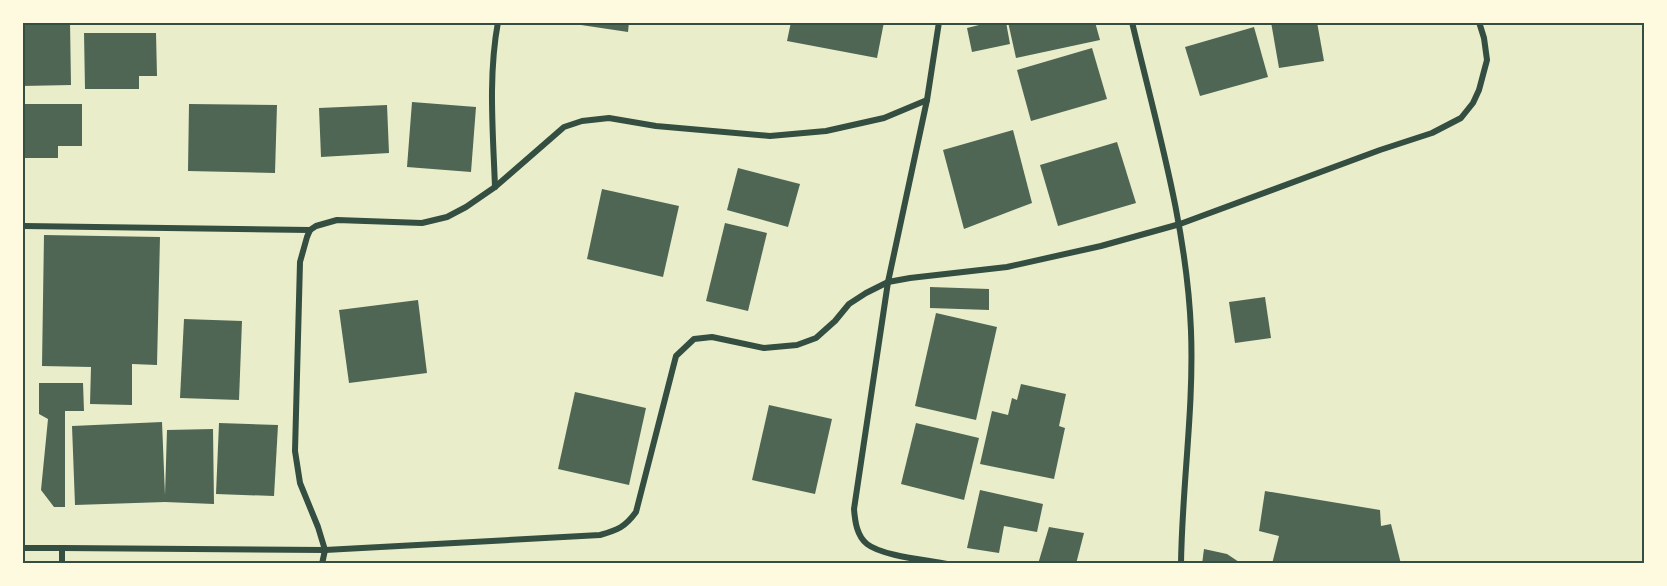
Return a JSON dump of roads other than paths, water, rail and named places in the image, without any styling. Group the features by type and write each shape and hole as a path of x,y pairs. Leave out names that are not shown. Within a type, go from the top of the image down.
{"street":[{"path":"495,187 492,112 498,22"},
{"path":"939,22 927,100 888,282 855,498 855,523 860,536 867,544 879,551 947,564"},
{"path":"1132,22 1180,224 1191,330 1192,382 1184,482 1181,564"},
{"path":"22,548 324,550 600,535 614,531 626,525 636,512 676,356 694,339 712,337 765,348 797,345 816,338 849,304 888,282 1007,267 1101,246 1180,224 1432,133 1461,118 1473,103 1479,90 1487,60 1479,22"},
{"path":"22,286 23,225 310,230 324,222 337,220 422,223 447,217 466,207 495,187 564,127 582,121 609,118 656,126 770,136 826,131 884,118 927,100"},
{"path":"310,230 303,246 300,262 295,451 300,483 318,527 324,550 322,564"},
{"path":"62,548 62,564"}]}
